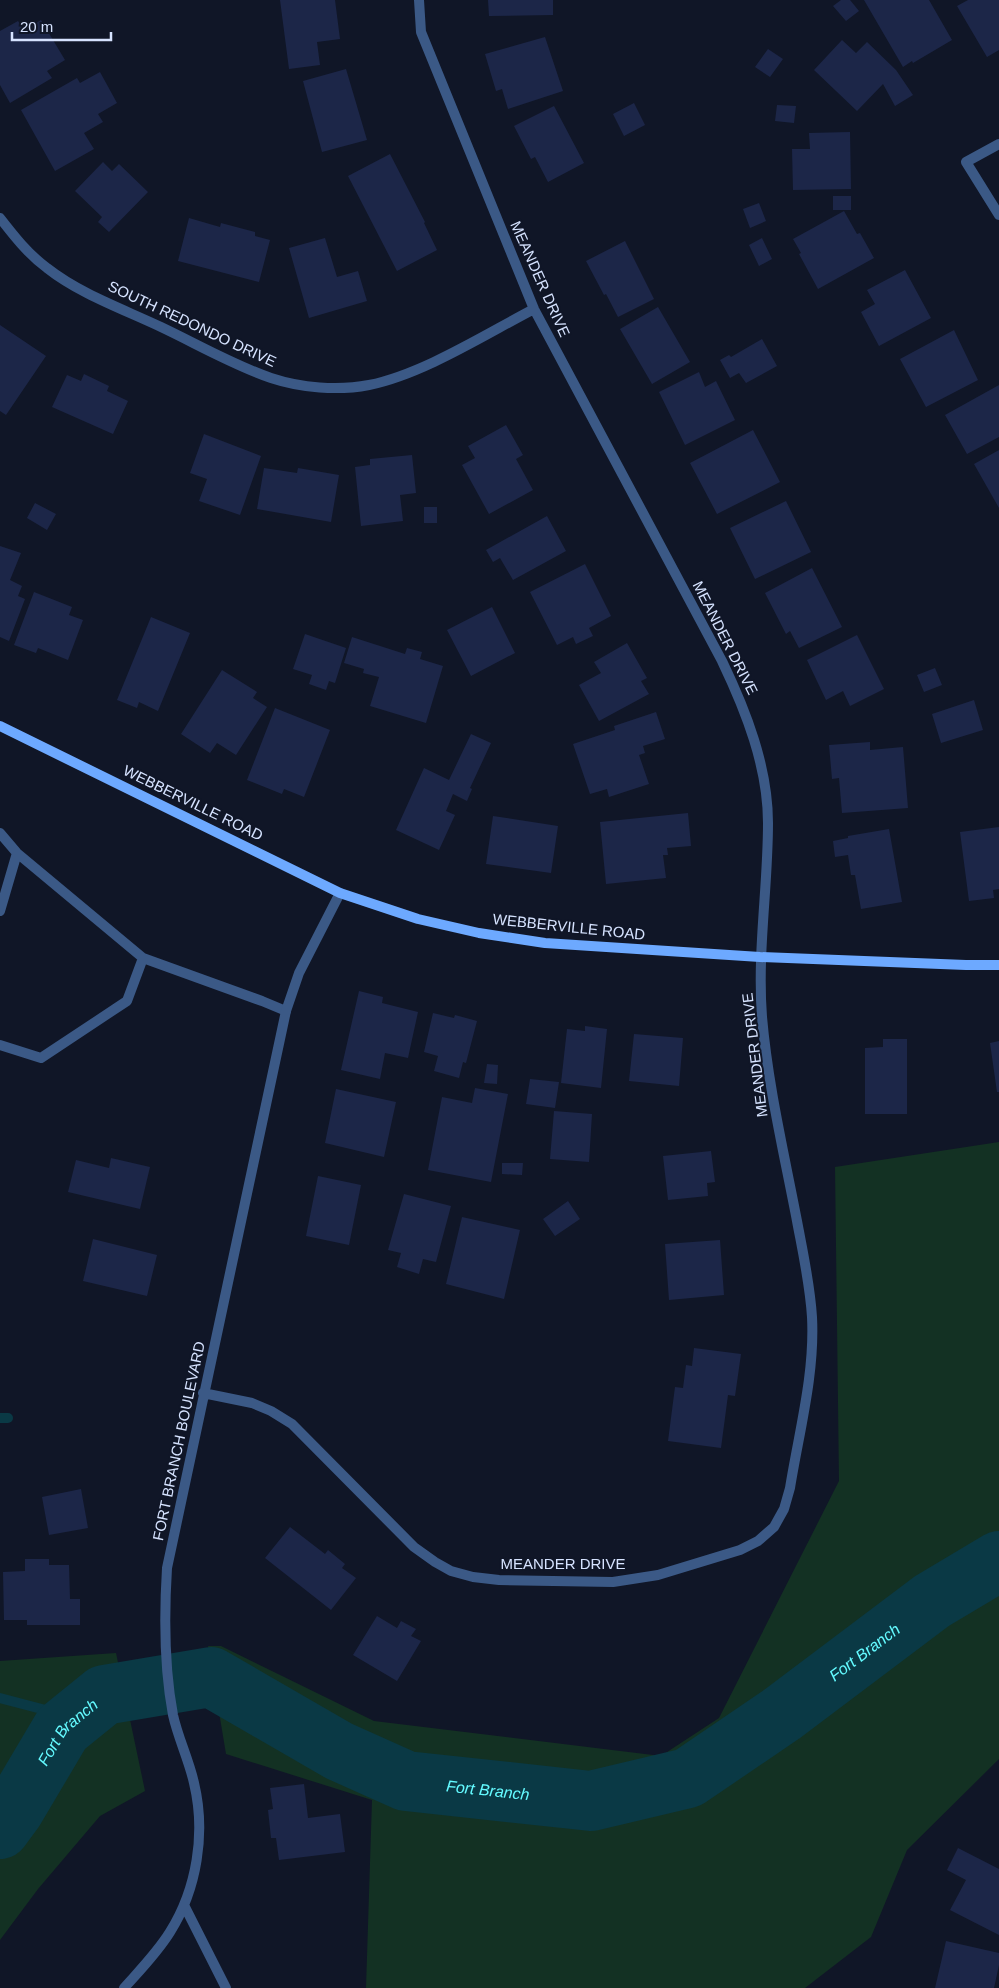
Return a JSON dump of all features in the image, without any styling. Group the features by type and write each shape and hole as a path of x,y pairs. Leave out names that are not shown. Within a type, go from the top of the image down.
{"street":[{"name":"MEANDER DRIVE","path":"204,1393 252,1403 271,1411 292,1424 414,1547 435,1562 451,1570 473,1578 499,1580 613,1582 658,1575 740,1550 758,1541 774,1527 784,1509 790,1488 812,1357 812,1318 809,1283 769,1078 762,1016 760,957 768,821 763,777 753,738 740,697 722,661 534,308 421,32 419,0"},
{"path":"999,144 966,162 999,216"},
{"name":"SOUTH REDONDO DRIVE","path":"0,218 17,240 46,268 76,287 238,364 272,378 300,385 332,388 367,385 398,378 534,308"},
{"name":"WEBBERVILLE ROAD","path":"0,726 340,893 418,919 479,933 545,943 760,957 999,965"},
{"path":"0,833 17,853 143,958 286,1011"},
{"path":"0,911 17,853"},
{"name":"FORT BRANCH BOULEVARD","path":"124,1988 170,1933 184,1905 198,1854 198,1808 191,1772 173,1714 165,1626 167,1568 286,1011 299,972 340,893"},
{"path":"0,1045 41,1058 127,1001 143,958"},
{"path":"184,1905 226,1988"}],"green space":[{"path":"999,1142 999,1759 907,1850 871,1937 805,1988 366,1988 372,1800 226,1754 208,1646 221,1646 374,1721 661,1756 719,1718 839,1481 835,1167"},
{"path":"116,1653 145,1791 100,1816 38,1889 0,1940 0,1661"}],"building":[{"path":"280,0 335,0 340,39 317,42 320,65 289,69"},
{"path":"488,0 553,0 553,15 489,16"},
{"path":"841,0 850,0 859,11 846,21 833,6"},
{"path":"864,0 929,0 952,40 903,67"},
{"path":"968,0 999,0 999,50 987,57 957,6"},
{"path":"41,20 65,60 47,71 52,78 10,103 0,85 0,31 18,21 24,30"},
{"path":"545,37 563,91 508,109 502,89 496,91 485,54"},
{"path":"842,40 856,53 867,42 896,70 913,95 895,106 883,84 857,111 814,70"},
{"path":"768,49 783,59 770,77 755,67"},
{"path":"346,69 367,140 322,152 303,81"},
{"path":"100,72 117,103 98,114 103,122 84,133 94,149 55,171 21,110 77,78 80,83"},
{"path":"634,103 645,125 624,136 613,114"},
{"path":"777,105 796,106 794,123 775,121"},
{"path":"554,106 584,163 548,182 535,157 531,159 514,126"},
{"path":"850,132 851,189 793,190 792,149 810,149 809,133"},
{"path":"390,154 425,222 437,250 397,271 348,176"},
{"path":"103,162 112,171 119,164 148,192 109,232 98,222 102,217 75,191"},
{"path":"833,196 851,196 851,210 833,210"},
{"path":"759,203 766,221 750,228 743,209"},
{"path":"844,211 857,234 860,233 874,258 818,289 793,239"},
{"path":"189,218 220,227 221,223 255,232 255,236 270,240 259,282 178,261"},
{"path":"325,238 337,277 358,271 367,301 309,318 289,248"},
{"path":"762,238 772,259 759,266 749,245"},
{"path":"625,241 654,299 618,317 586,261"},
{"path":"905,270 931,318 879,346 861,312 875,304 867,290"},
{"path":"658,307 690,362 652,384 620,329"},
{"path":"0,325 46,356 6,415 0,411"},
{"path":"954,330 978,380 926,407 900,359"},
{"path":"762,339 777,366 746,383 739,373 730,378 720,360 729,355 731,357"},
{"path":"699,372 705,387 716,381 735,420 685,445 659,392"},
{"path":"84,374 109,386 107,391 128,401 113,434 52,407 67,375 81,381"},
{"path":"999,385 999,437 967,454 945,415"},
{"path":"506,425 523,455 516,459 533,490 489,514 462,465 475,458 468,446"},
{"path":"753,430 780,482 717,514 690,463"},
{"path":"204,434 261,456 240,515 199,501 207,479 190,473"},
{"path":"999,450 999,508 974,464"},
{"path":"412,455 416,493 400,495 403,521 361,526 355,467 370,465 370,459"},
{"path":"264,468 297,473 298,468 339,475 331,522 257,509"},
{"path":"786,501 811,552 755,579 730,528"},
{"path":"35,503 56,514 47,530 27,518"},
{"path":"424,507 437,507 437,523 424,523"},
{"path":"547,516 566,551 513,580 500,558 493,562 486,550"},
{"path":"0,546 21,553 10,580 22,586 18,596 25,599 9,641 0,637"},
{"path":"585,564 611,616 589,628 593,636 576,644 573,637 557,645 530,592"},
{"path":"812,568 842,627 799,648 790,631 786,634 765,593"},
{"path":"34,592 72,607 69,615 83,620 68,660 38,648 36,653 14,645"},
{"path":"492,607 515,653 471,676 447,630"},
{"path":"151,617 190,633 158,711 139,702 137,708 117,700"},
{"path":"305,634 346,648 335,683 329,681 326,690 309,684 312,675 293,669"},
{"path":"857,635 884,689 850,706 843,691 826,700 807,660"},
{"path":"352,637 405,654 407,648 422,652 420,659 443,666 426,723 370,706 379,677 363,673 364,669 344,663"},
{"path":"627,643 647,678 641,681 649,694 599,721 579,685 601,673 594,662"},
{"path":"935,668 942,685 924,692 917,675"},
{"path":"222,670 257,692 253,698 267,707 236,755 217,743 210,753 181,734"},
{"path":"974,700 983,730 941,743 932,714"},
{"path":"275,708 330,730 304,797 284,789 282,794 247,780"},
{"path":"656,712 665,739 643,746 645,753 639,755 649,784 609,797 607,789 590,794 573,744 615,730 614,726"},
{"path":"471,734 491,743 470,788 472,789 467,801 453,794 446,811 455,815 439,850 396,830 424,768 449,780"},
{"path":"870,742 870,750 903,747 908,808 842,813 839,778 832,779 829,745"},
{"path":"688,813 691,846 667,848 668,855 663,855 666,878 606,884 600,822"},
{"path":"493,816 558,826 551,873 486,864"},
{"path":"999,827 999,889 993,890 994,898 969,901 960,832"},
{"path":"889,829 902,902 861,909 855,875 851,875 848,855 835,857 833,841 848,838 848,836"},
{"path":"359,991 383,997 382,1003 418,1012 408,1058 385,1053 380,1079 341,1070"},
{"path":"433,1013 454,1018 455,1015 477,1021 466,1063 463,1062 459,1078 434,1071 438,1056 424,1052"},
{"path":"585,1026 607,1029 601,1088 561,1083 567,1029 585,1031"},
{"path":"634,1034 683,1038 679,1086 629,1081"},
{"path":"883,1039 907,1039 907,1114 865,1114 865,1048 883,1047"},
{"path":"999,1041 999,1092 997,1092 990,1043"},
{"path":"487,1064 498,1065 497,1084 484,1083"},
{"path":"530,1079 559,1082 555,1108 526,1104"},
{"path":"475,1088 508,1094 491,1182 428,1170 442,1097 472,1103"},
{"path":"336,1089 396,1102 384,1157 325,1143"},
{"path":"554,1111 592,1114 589,1162 550,1159"},
{"path":"711,1151 715,1182 707,1183 708,1196 668,1200 663,1156"},
{"path":"111,1158 150,1167 140,1209 68,1192 76,1160 109,1168"},
{"path":"502,1163 523,1163 522,1175 502,1174"},
{"path":"318,1176 361,1185 349,1245 306,1236"},
{"path":"404,1194 451,1206 436,1262 423,1259 419,1274 397,1267 401,1253 388,1250"},
{"path":"568,1201 580,1219 555,1236 543,1219"},
{"path":"462,1217 520,1230 504,1299 446,1284"},
{"path":"93,1239 157,1255 147,1296 83,1281"},
{"path":"720,1240 724,1295 669,1300 665,1244"},
{"path":"694,1348 741,1354 735,1396 728,1395 721,1448 668,1441 675,1387 683,1388 686,1365 692,1366"},
{"path":"81,1489 88,1528 49,1535 42,1497"},
{"path":"290,1527 325,1554 328,1550 345,1564 342,1568 356,1578 331,1610 265,1558"},
{"path":"25,1559 49,1559 49,1565 69,1565 70,1599 80,1599 80,1625 27,1625 27,1620 4,1620 3,1572 25,1571"},
{"path":"377,1616 397,1628 401,1621 416,1629 411,1636 421,1641 397,1681 353,1655"},
{"path":"304,1784 308,1818 340,1814 345,1852 279,1860 276,1838 271,1838 268,1810 273,1809 270,1788"},
{"path":"958,1848 999,1869 999,1935 950,1910 966,1880 947,1870"},
{"path":"946,1941 999,1953 999,1965 994,1988 935,1988"}],"waterway":[{"path":"0,1418 8,1418"},
{"name":"Fort Branch","path":"0,1829 14,1810 62,1729 104,1695 211,1677 339,1751 406,1781 591,1801 688,1778 782,1714 932,1601 999,1561"},
{"path":"0,1698 76,1718"}]}
